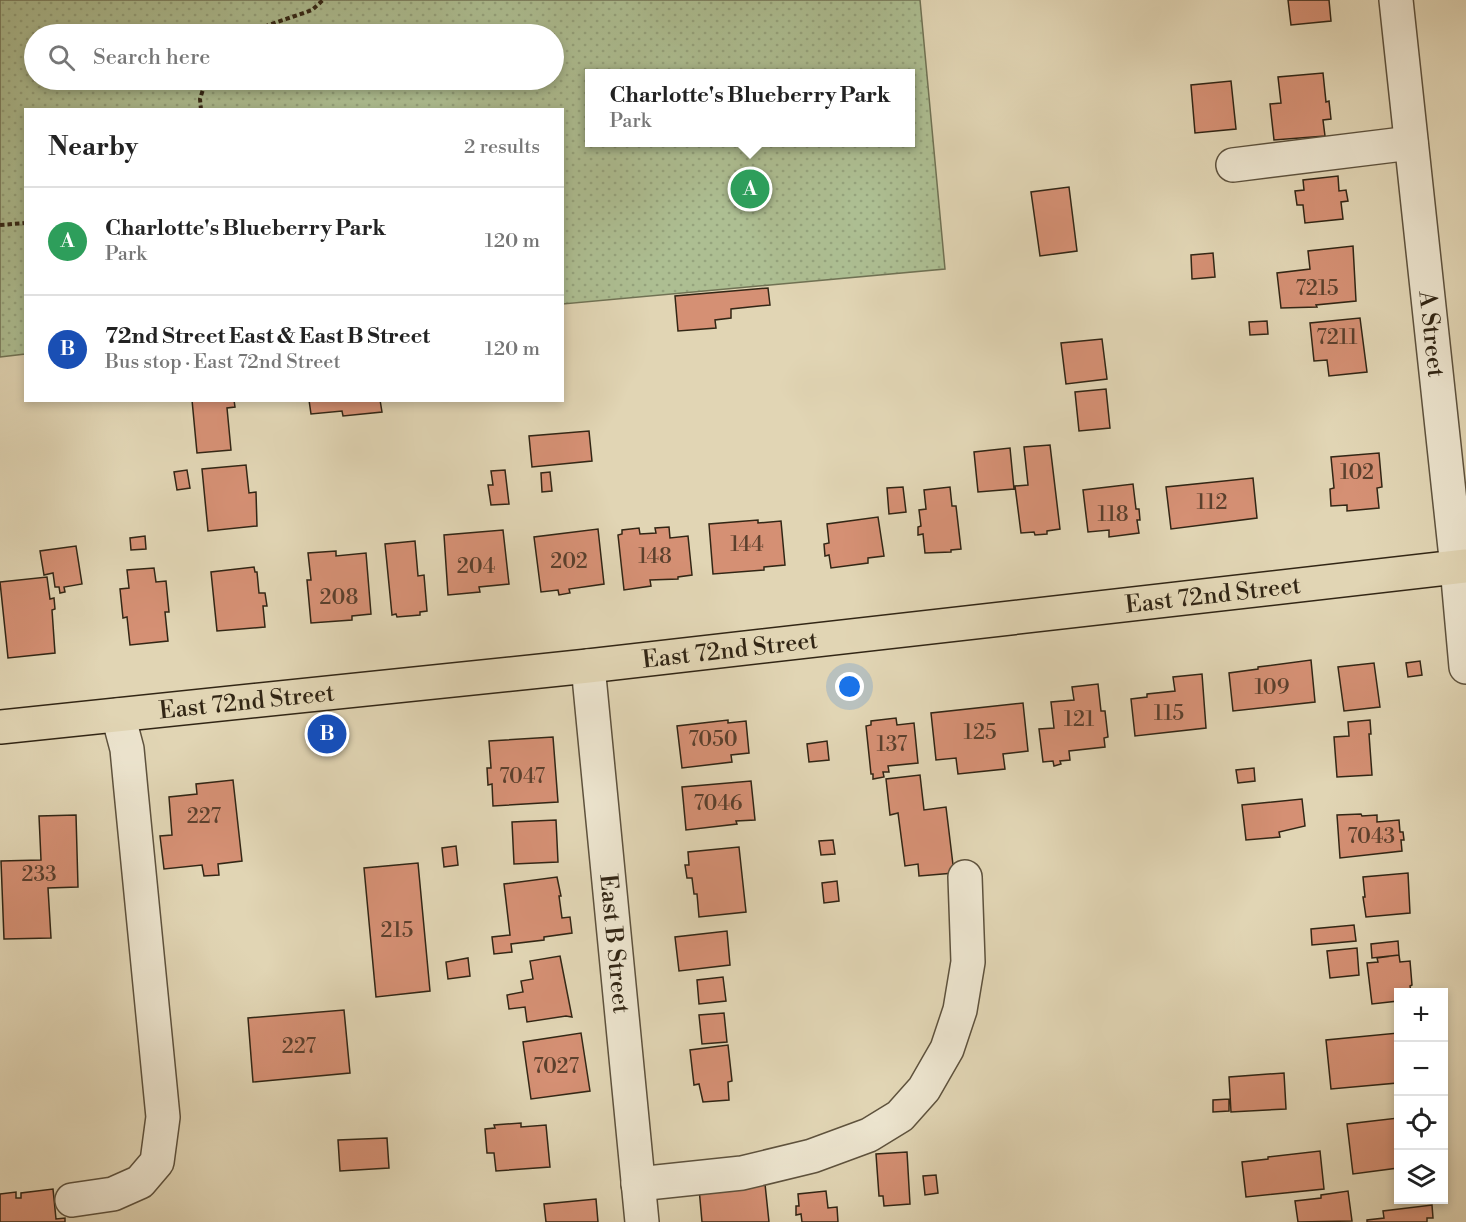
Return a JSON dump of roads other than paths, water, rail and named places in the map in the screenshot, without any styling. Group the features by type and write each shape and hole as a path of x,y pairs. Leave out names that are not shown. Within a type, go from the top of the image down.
{"main road":[{"name":"East 72nd Street","path":"0,728 588,666 1462,567"}],"street":[{"name":"A Street","path":"1396,0 1462,567 1466,668"},
{"path":"1233,165 1411,142"},
{"name":"East B Street","path":"588,666 642,1222"},
{"path":"72,1200 113,1194 140,1182 157,1162 163,1117 127,749 118,715"},
{"path":"638,1184 742,1173 812,1156 869,1135 900,1116 924,1089 947,1049 960,1010 968,962 965,876"}],"place":[{"name":"Charlotte's Blueberry Park","path":"750,189"},
{"name":"72nd Street East & East B Street","path":"327,734"}]}
